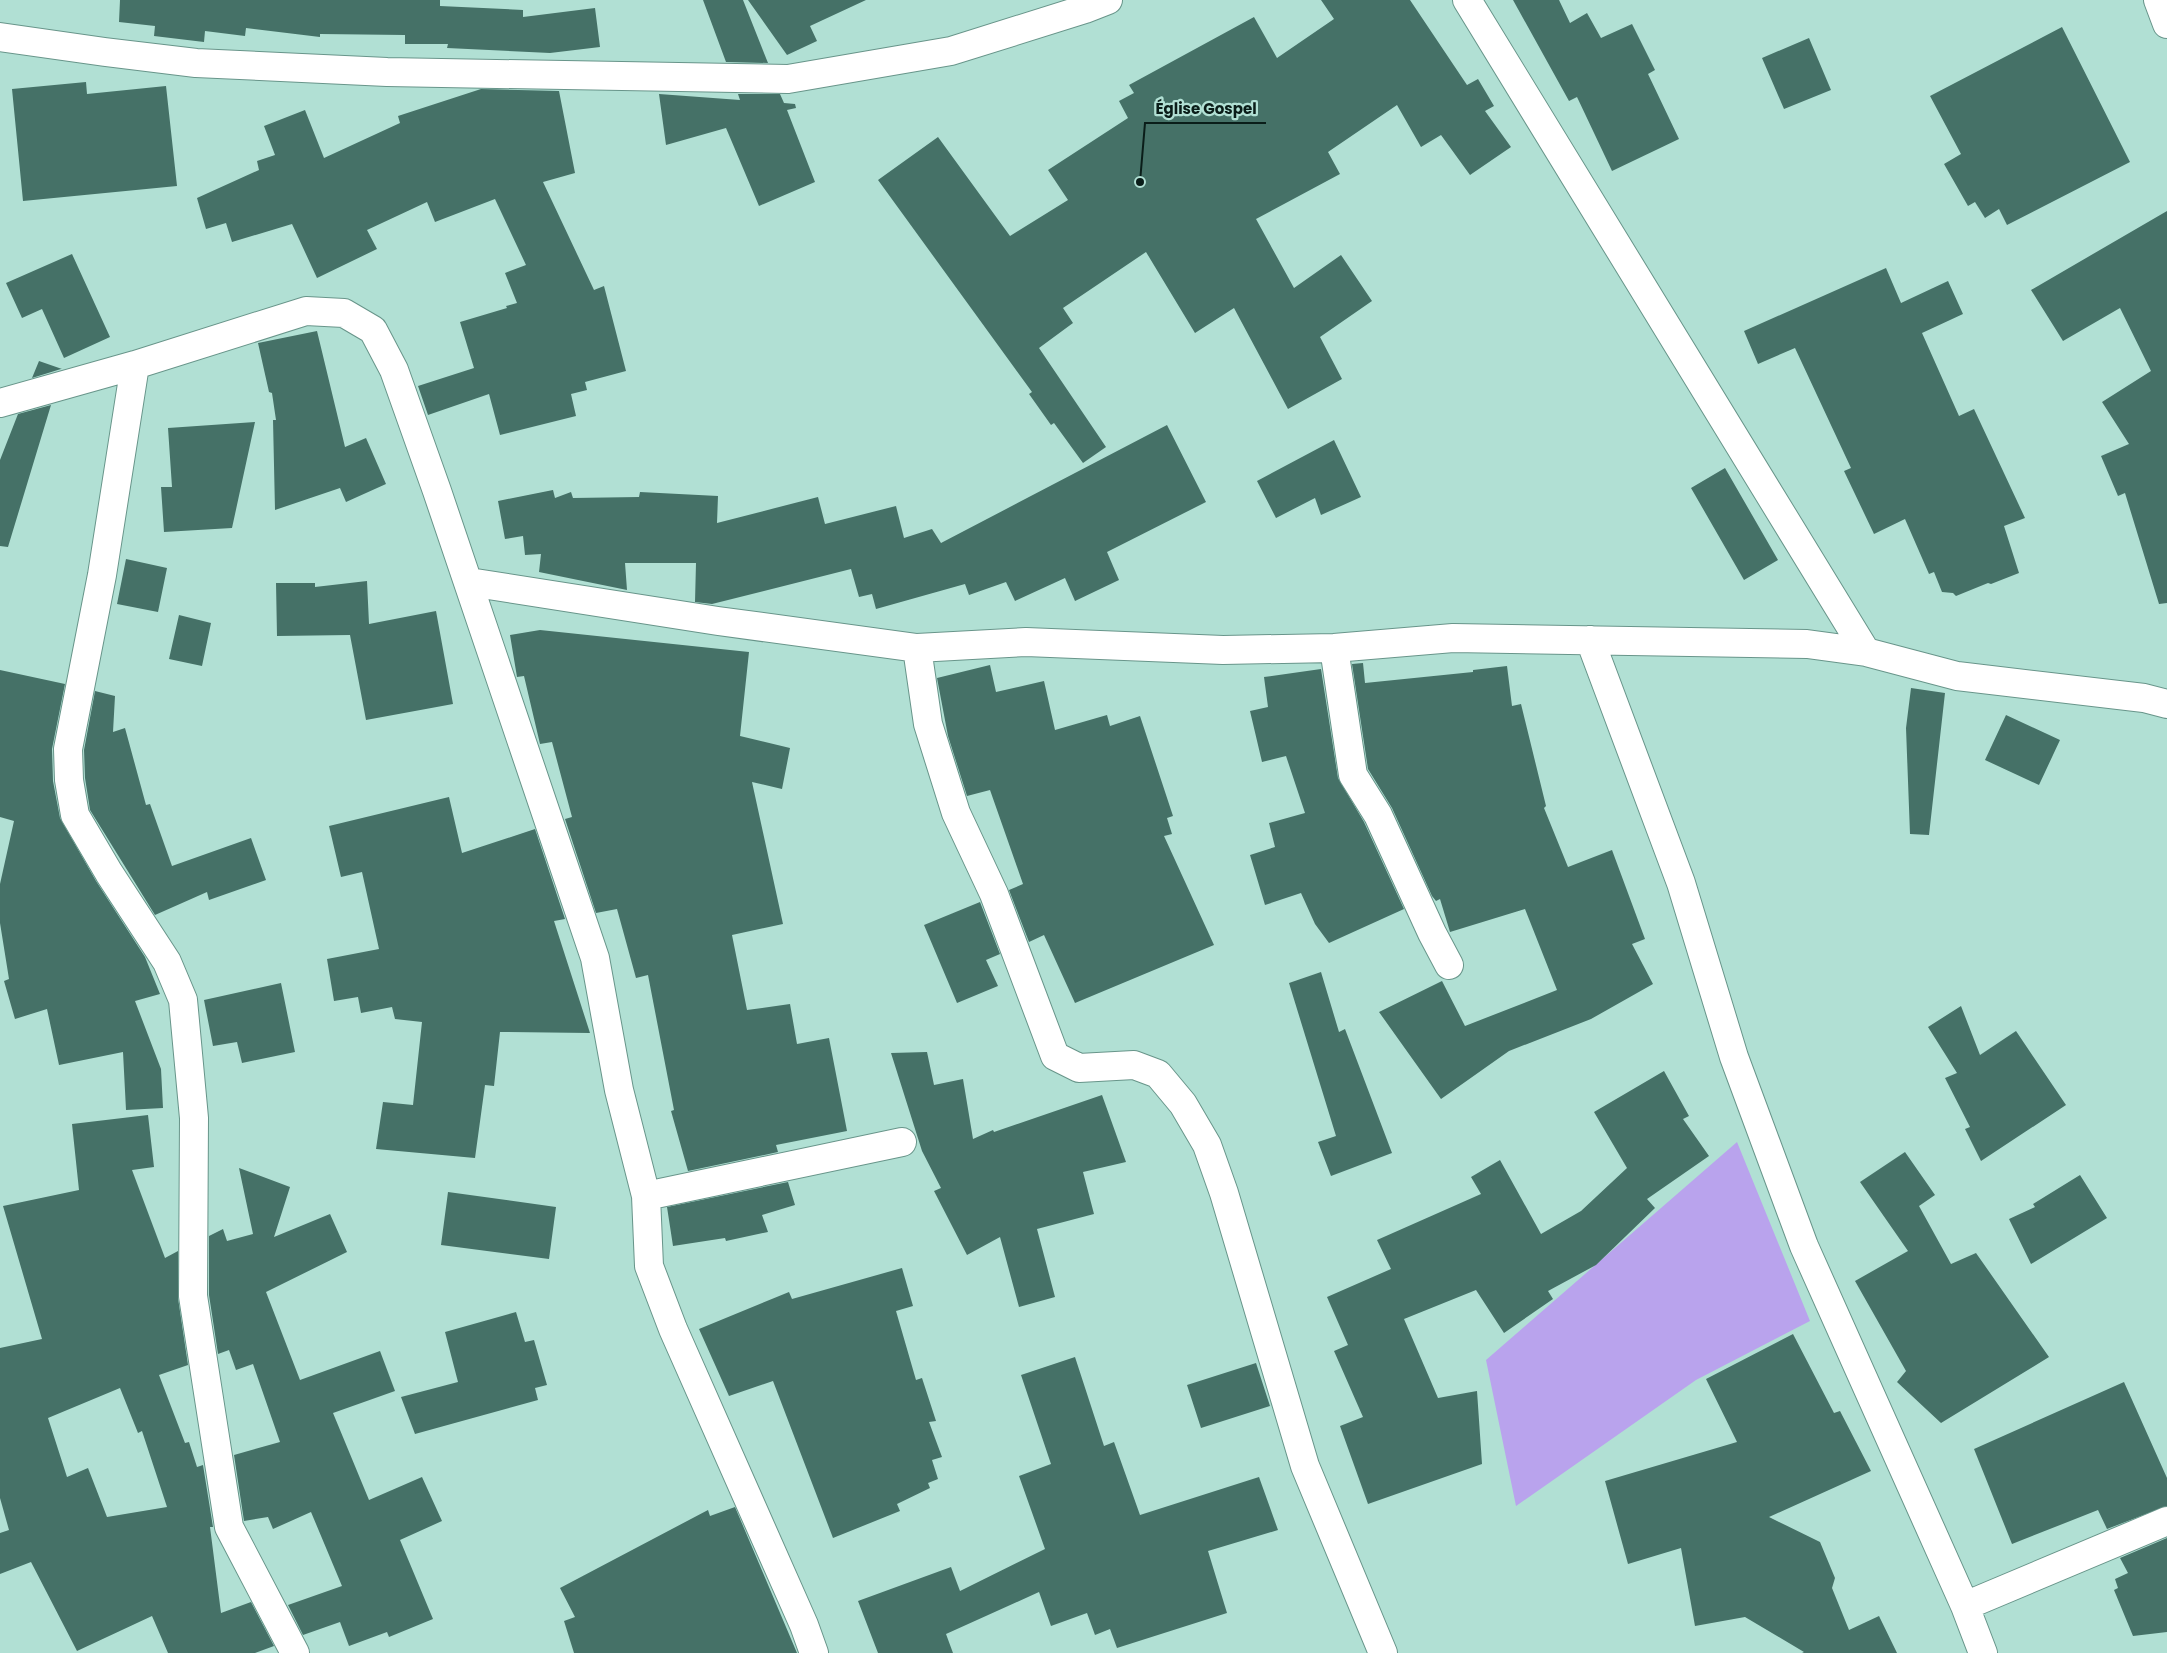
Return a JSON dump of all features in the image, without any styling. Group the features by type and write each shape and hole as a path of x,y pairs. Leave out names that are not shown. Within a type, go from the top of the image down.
{"street":[{"path":"0,36 105,52 196,63 386,72 788,79 951,51 1108,0"},
{"path":"1467,0 1866,652"},
{"path":"2158,0 2167,24"},
{"path":"0,402 135,365 306,311 344,312 373,330 394,370 469,582 594,958 619,1090 646,1196 649,1266 673,1329 804,1625 814,1653"},
{"path":"135,365 102,575 68,749 69,780 75,815 114,881 167,962 184,1000 194,1118 193,1296 229,1526 295,1653"},
{"path":"469,582 718,621 917,648 1026,642 1224,650 1334,648 1453,638 1807,644 1866,652 1957,676 2144,698 2167,704"},
{"path":"1590,640 1681,882 1734,1057 1804,1246 1965,1606 1983,1653"},
{"path":"917,648 928,724 956,813 994,894 1055,1056 1079,1068 1134,1065 1158,1074 1183,1104 1207,1145 1227,1203 1305,1466 1383,1653"},
{"path":"1334,648 1353,775 1378,815 1432,933 1449,965"},
{"path":"646,1196 902,1142"},
{"path":"1965,1606 2167,1521"}],"shaded area":[{"path":"1737,1142 1810,1321 1696,1380 1516,1506 1486,1360"}],"building":[{"path":"120,0 440,0 440,6 523,10 523,17 595,8 600,47 550,53 447,48 448,44 405,44 405,35 320,34 320,37 246,28 245,36 205,31 204,42 154,36 155,26 119,22"},
{"path":"703,0 743,0 768,63 726,62"},
{"path":"748,0 866,0 810,26 817,41 787,55"},
{"path":"1321,0 1410,0 1467,85 1478,79 1494,106 1485,111 1511,147 1470,175 1441,135 1421,147 1397,105 1328,152 1340,174 1256,219 1294,288 1341,255 1372,301 1320,337 1342,379 1288,409 1234,308 1195,333 1146,252 1063,308 1073,323 1039,348 1106,447 1083,463 1054,423 1051,425 1029,394 1032,392 878,180 938,137 1010,236 1068,200 1048,170 1128,118 1119,101 1134,93 1129,85 1254,17 1277,58 1334,19"},
{"path":"1513,0 1559,0 1570,23 1587,13 1601,38 1632,24 1655,70 1648,74 1679,139 1612,171 1577,97 1569,101"},
{"path":"2062,27 2130,162 2007,225 1999,209 1985,218 1975,202 1968,206 1944,164 1961,154 1930,96"},
{"path":"1809,38 1831,90 1784,109 1762,58"},
{"path":"86,82 87,94 166,86 177,186 23,201 12,89"},
{"path":"481,89 559,91 575,173 543,182 594,290 604,286 626,371 585,382 587,390 571,394 576,416 500,435 489,394 428,415 418,386 474,368 460,322 507,308 506,306 517,303 505,273 526,265 495,199 435,222 427,202 367,230 377,249 317,278 292,224 232,242 226,223 206,229 197,198 259,170 257,161 275,155 264,126 305,110 324,158 400,123 398,116"},
{"path":"659,94 740,100 738,94 780,94 784,103 795,104 796,108 787,110 815,182 759,206 726,128 666,145"},
{"path":"2167,211 2167,603 2159,604 2125,493 2118,496 2101,456 2129,444 2102,402 2151,371 2120,308 2063,341 2031,290"},
{"path":"72,254 110,337 64,358 42,309 22,318 6,283"},
{"path":"1886,268 1901,303 1948,281 1963,314 1922,333 1959,416 1974,409 2025,518 2004,526 2019,573 1956,596 1953,593 1942,592 1934,572 1929,574 1905,519 1874,534 1844,471 1851,468 1795,348 1758,364 1744,331"},
{"path":"317,331 345,447 366,438 386,484 346,502 340,488 275,510 273,420 276,420 272,393 269,392 258,343"},
{"path":"39,361 62,369 32,378"},
{"path":"51,405 8,547 0,546 0,460 18,414"},
{"path":"255,422 232,528 164,532 161,487 172,487 168,428"},
{"path":"1167,425 1206,502 1107,552 1119,580 1075,601 1065,578 1015,601 1006,582 969,595 965,584 876,609 872,594 859,597 851,569 712,604 695,602 696,563 625,563 627,590 539,572 541,554 525,555 523,536 505,539 498,501 553,490 555,498 571,492 573,498 639,497 640,492 718,496 717,523 818,497 825,524 896,506 904,538 932,529 941,543"},
{"path":"1334,440 1361,497 1321,515 1315,498 1276,518 1257,481"},
{"path":"1725,468 1778,560 1744,580 1691,488"},
{"path":"126,559 167,568 158,612 117,604"},
{"path":"367,581 369,624 436,611 453,704 366,720 350,635 277,636 276,583 315,583 315,587"},
{"path":"179,615 211,623 202,666 169,659"},
{"path":"540,630 749,652 740,736 790,748 782,789 752,782 783,924 732,935 747,1010 790,1004 797,1044 829,1038 847,1131 776,1145 778,1152 688,1171 671,1111 674,1110 648,975 636,978 617,909 596,913 565,819 572,817 552,742 540,744 524,676 517,677 510,635"},
{"path":"1363,663 1365,683 1473,672 1473,670 1507,666 1512,706 1521,704 1546,806 1544,808 1568,867 1612,850 1645,939 1632,944 1653,984 1591,1019 1509,1051 1441,1099 1379,1012 1442,981 1465,1026 1557,990 1525,909 1450,932 1440,899 1436,901 1432,896 1392,808 1368,769 1352,664"},
{"path":"990,665 996,692 1044,681 1055,730 1107,715 1110,726 1140,716 1173,816 1167,818 1172,834 1164,836 1214,945 1075,1003 1044,935 1029,942 1009,890 1023,884 990,790 967,796 948,736 937,678"},
{"path":"1321,669 1338,778 1364,822 1404,909 1329,943 1315,924 1301,893 1265,905 1250,855 1275,847 1269,823 1305,813 1286,756 1262,762 1250,711 1268,707 1264,677"},
{"path":"0,670 65,684 52,749 53,781 60,818 96,881 145,957 160,994 135,1001 161,1069 163,1108 126,1110 123,1052 59,1065 47,1009 15,1019 4,981 9,979 0,923 0,884 14,821 0,817"},
{"path":"1911,688 1945,693 1929,835 1910,834 1906,728"},
{"path":"95,691 115,696 113,732 125,728 146,805 150,804 172,866 251,838 266,880 209,900 207,892 155,915 90,810 85,778 84,750"},
{"path":"2006,715 2060,740 2039,785 1985,760"},
{"path":"449,797 462,853 535,829 565,919 554,921 590,1033 500,1032 494,1086 485,1085 475,1158 376,1149 383,1102 413,1105 422,1022 395,1019 392,1007 361,1013 358,997 334,1001 327,959 379,949 362,872 341,877 329,826"},
{"path":"980,902 1000,954 986,960 998,986 957,1003 924,925"},
{"path":"1321,972 1339,1032 1345,1029 1392,1153 1331,1176 1318,1142 1336,1136 1289,983"},
{"path":"281,983 295,1052 242,1063 237,1042 213,1046 204,1000"},
{"path":"1961,1006 1980,1055 2016,1031 2066,1105 1981,1161 1965,1129 1970,1127 1945,1078 1957,1073 1928,1027"},
{"path":"927,1052 934,1085 963,1079 973,1139 993,1130 994,1132 1102,1095 1126,1162 1083,1172 1094,1214 1037,1229 1055,1297 1019,1307 1000,1237 967,1255 934,1191 941,1188 922,1151 891,1053"},
{"path":"1664,1071 1689,1116 1683,1119 1709,1156 1647,1199 1655,1208 1596,1265 1548,1291 1553,1299 1504,1333 1476,1290 1404,1319 1438,1398 1477,1391 1482,1464 1368,1504 1340,1426 1363,1417 1334,1351 1348,1345 1327,1297 1391,1269 1377,1240 1481,1194 1471,1177 1500,1160 1541,1234 1581,1211 1627,1168 1594,1112"},
{"path":"148,1115 154,1167 132,1170 165,1258 178,1251 178,1298 188,1365 159,1375 185,1443 189,1442 197,1467 203,1465 213,1527 210,1527 221,1613 251,1602 274,1646 255,1653 168,1653 152,1616 77,1651 31,1562 0,1574 0,1533 9,1530 0,1498 0,1348 42,1339 3,1206 79,1190 72,1124","holes":["120,1388 138,1433 142,1431 167,1507 107,1517 88,1468 67,1477 48,1418"]},
{"path":"1905,1152 1935,1195 1919,1206 1951,1264 1976,1253 2049,1357 1941,1423 1897,1382 1906,1371 1855,1281 1908,1251 1860,1182"},
{"path":"239,1168 290,1187 274,1237 330,1214 347,1252 266,1292 300,1380 380,1351 395,1391 333,1413 369,1500 422,1477 442,1521 400,1540 433,1619 389,1637 387,1632 349,1646 340,1622 303,1635 288,1605 342,1586 311,1512 273,1529 268,1517 244,1521 234,1455 280,1442 253,1364 236,1370 229,1350 218,1354 209,1295 209,1236 223,1229 227,1241 253,1234"},
{"path":"2080,1175 2107,1218 2031,1264 2009,1219 2035,1207 2033,1204"},
{"path":"788,1182 795,1205 762,1215 768,1232 726,1241 725,1238 673,1246 667,1207"},
{"path":"448,1192 556,1207 549,1259 441,1245"},
{"path":"902,1268 913,1306 896,1311 916,1380 922,1378 936,1421 929,1422 942,1457 932,1460 938,1479 928,1483 930,1488 897,1504 900,1511 833,1538 773,1381 729,1396 699,1329 789,1292 792,1299"},
{"path":"516,1312 525,1342 534,1340 547,1385 535,1388 538,1400 415,1434 401,1397 458,1382 445,1332"},
{"path":"1793,1334 1834,1413 1840,1411 1871,1471 1769,1517 1820,1542 1835,1578 1832,1588 1849,1630 1879,1616 1897,1653 1802,1653 1804,1652 1745,1617 1695,1626 1681,1548 1628,1564 1605,1481 1737,1442 1706,1379"},
{"path":"1075,1357 1104,1446 1114,1442 1140,1515 1259,1477 1278,1530 1208,1551 1227,1613 1117,1648 1110,1629 1095,1635 1087,1613 1051,1626 1039,1592 946,1634 953,1653 878,1653 858,1601 951,1567 960,1591 1045,1549 1019,1476 1051,1464 1021,1375"},
{"path":"1256,1363 1270,1406 1201,1428 1187,1385"},
{"path":"2124,1382 2167,1478 2167,1506 2107,1529 2098,1510 2012,1544 1974,1449"},
{"path":"735,1507 797,1653 574,1653 564,1621 575,1617 560,1588 708,1510 710,1516"},
{"path":"2167,1538 2167,1632 2133,1636 2114,1590 2118,1588 2115,1579 2128,1573 2120,1558"}],"place":[{"name":"Église Gospel","path":"1140,182"}]}
